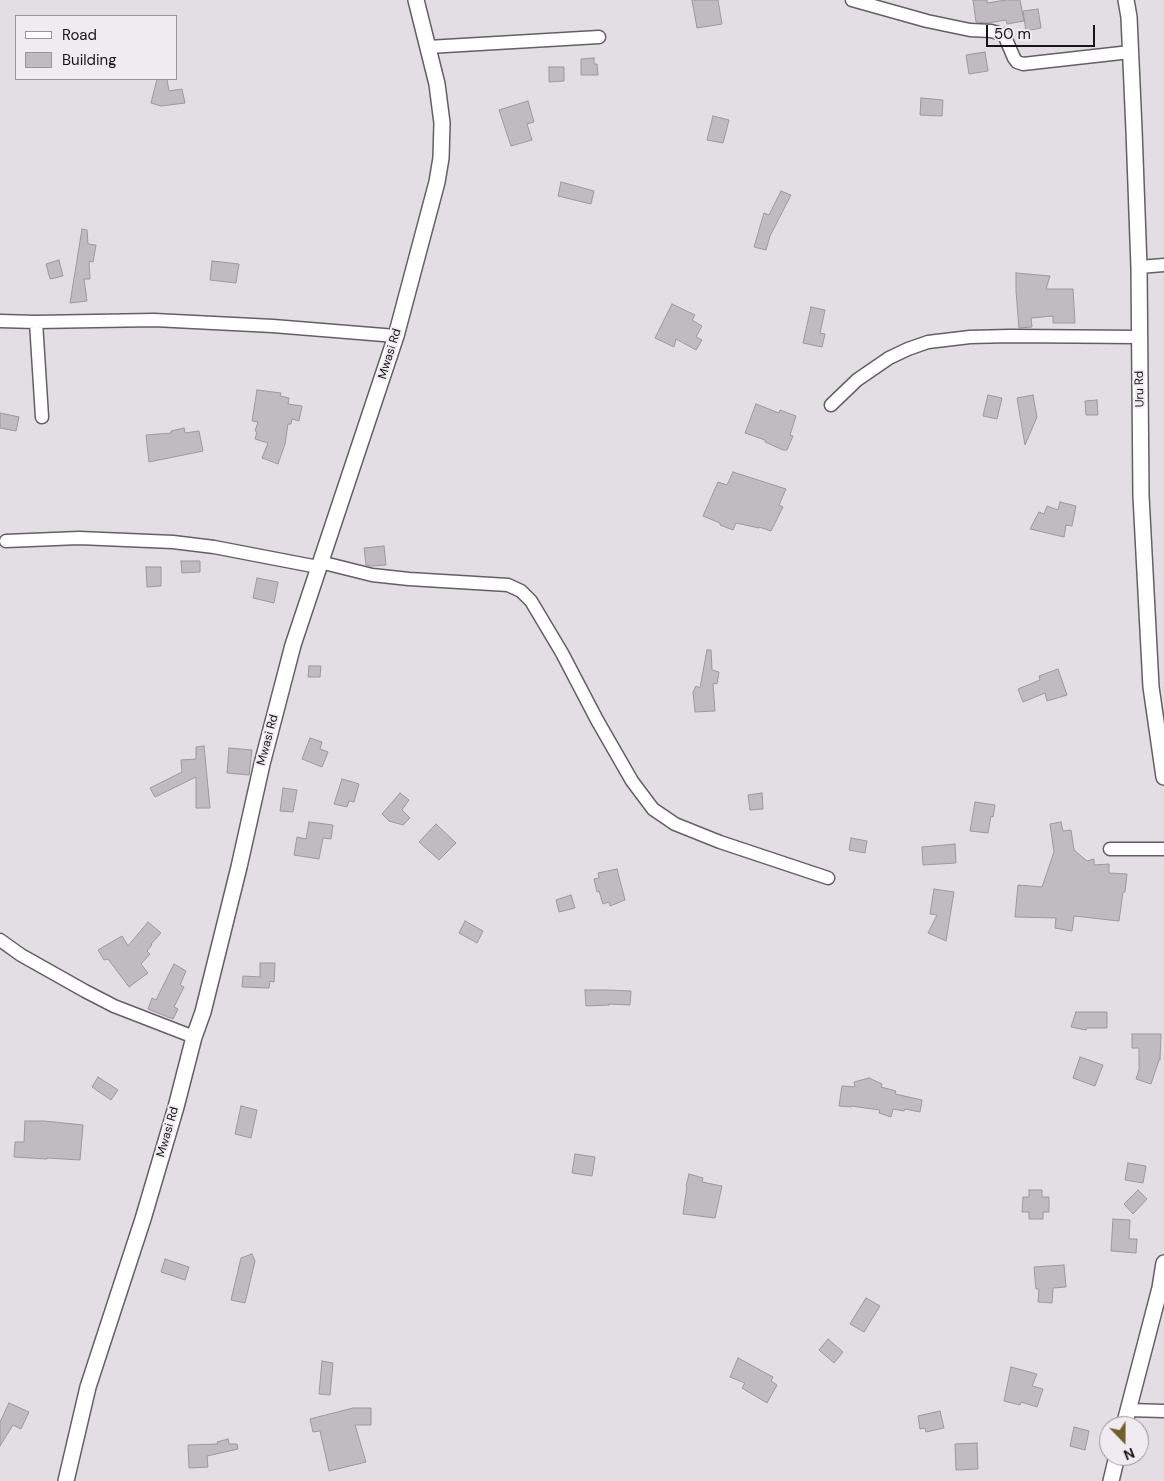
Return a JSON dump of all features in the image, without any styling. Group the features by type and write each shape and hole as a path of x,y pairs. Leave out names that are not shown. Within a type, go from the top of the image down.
{"street":[{"name":"Mwasi Rd","path":"66,1481 88,1387 143,1219 176,1107 194,1037 203,1012 271,727 293,645 396,336 437,182 442,158 442,123 437,84 416,0"},
{"path":"852,0 927,21 970,30 991,31 1002,34 1014,58 1017,62 1023,64 1130,52"},
{"name":"Uru Rd","path":"1126,0 1130,52 1138,267 1141,496 1151,687 1164,777"},
{"path":"428,46 599,37"},
{"path":"1138,267 1164,265"},
{"path":"0,321 154,320 273,326 396,336"},
{"path":"36,322 42,416"},
{"path":"831,405 857,380 889,358 908,348 928,342 970,337 1010,336 1139,337"},
{"path":"6,541 87,538 172,542 319,564 372,575 508,585 521,591 531,601 562,653 632,781 652,808 675,824 729,845 828,878"},
{"path":"1110,849 1164,849"},
{"path":"0,940 52,974 138,1016 194,1037"},
{"path":"1126,1416 1160,1288 1164,1263"},
{"path":"1127,1410 1164,1411"},
{"path":"1111,1481 1115,1466"}],"building":[{"path":"692,0 718,0 722,24 697,28"},
{"path":"973,0 987,0 987,3 1020,0 1024,21 1007,24 1006,20 988,23 976,22"},
{"path":"1038,9 1041,28 1026,31 1023,11"},
{"path":"985,52 988,71 969,74 966,55"},
{"path":"594,58 594,64 597,64 598,75 581,75 581,59"},
{"path":"549,67 564,67 564,81 549,82"},
{"path":"157,80 167,80 169,91 182,89 185,103 161,106 151,103"},
{"path":"921,98 943,100 942,116 920,115"},
{"path":"528,101 534,122 527,124 532,140 511,146 499,110"},
{"path":"713,116 729,120 723,143 707,140"},
{"path":"561,182 594,191 591,204 558,196"},
{"path":"781,191 791,195 770,236 766,250 754,247 764,213 769,215"},
{"path":"82,229 87,230 88,244 96,245 93,262 89,261 90,279 84,279 87,301 70,303"},
{"path":"59,260 63,276 50,279 46,264"},
{"path":"212,261 239,264 236,283 210,280"},
{"path":"1016,273 1050,276 1046,289 1073,289 1075,323 1053,323 1053,316 1031,318 1032,327 1019,328"},
{"path":"672,304 695,315 692,320 702,326 696,337 702,340 696,350 676,339 674,347 655,338"},
{"path":"811,307 825,310 820,333 825,334 822,347 803,343"},
{"path":"257,390 281,393 280,396 289,398 288,404 302,406 299,421 292,419 291,424 288,424 285,444 278,464 262,458 268,443 255,439 258,422 252,421"},
{"path":"988,395 1002,398 997,419 983,416"},
{"path":"1033,395 1037,417 1025,445 1017,398"},
{"path":"1097,400 1098,415 1086,415 1085,401"},
{"path":"756,404 779,413 780,410 796,416 790,435 793,436 787,450 783,450 765,442 765,440 745,433"},
{"path":"0,413 19,417 16,431 0,428"},
{"path":"184,428 185,433 199,431 203,451 149,462 146,435 171,433 171,431"},
{"path":"733,472 786,489 779,505 783,507 771,531 736,523 733,530 703,516 718,482 727,485"},
{"path":"1060,502 1076,506 1072,526 1066,525 1064,537 1030,529 1039,512 1044,514 1047,506 1058,510"},
{"path":"384,546 386,565 366,565 364,548"},
{"path":"181,561 200,561 200,572 182,573"},
{"path":"146,567 161,567 161,586 147,587"},
{"path":"257,578 278,582 274,603 253,598"},
{"path":"707,650 711,650 712,670 719,672 717,684 713,683 715,711 695,712 693,692 696,686 700,688"},
{"path":"309,666 321,666 320,677 308,677"},
{"path":"1058,669 1067,695 1047,701 1045,693 1023,702 1018,689 1040,680 1039,676"},
{"path":"310,738 322,742 320,749 328,752 322,767 302,759"},
{"path":"204,746 210,808 196,808 196,777 155,797 150,788 182,772 181,760 196,759 196,747"},
{"path":"229,748 252,750 249,775 227,773"},
{"path":"342,779 359,784 354,802 349,801 347,807 334,804"},
{"path":"283,788 297,790 293,812 280,811"},
{"path":"400,793 409,800 402,810 410,818 403,825 389,821 382,814"},
{"path":"762,793 763,809 750,810 748,795"},
{"path":"975,802 995,805 988,833 970,831"},
{"path":"309,822 333,825 331,839 323,838 319,859 294,855 297,837 306,839"},
{"path":"1061,822 1063,831 1071,830 1074,850 1087,861 1094,859 1094,865 1109,864 1109,873 1127,874 1119,921 1074,916 1072,931 1055,928 1056,918 1015,917 1018,885 1042,887 1054,852 1050,824"},
{"path":"436,824 456,843 439,860 419,842"},
{"path":"851,838 867,841 865,853 849,850"},
{"path":"955,844 956,863 923,865 922,847"},
{"path":"617,869 625,900 610,906 609,902 603,904 599,891 597,892 594,879 599,878 598,873"},
{"path":"934,889 954,892 946,941 928,933 937,915 930,914"},
{"path":"571,895 575,908 559,912 556,900"},
{"path":"465,921 483,931 477,943 459,933"},
{"path":"148,922 161,933 151,944 147,951 150,954 141,964 148,973 129,987 108,959 104,960 98,950 122,936 128,946"},
{"path":"260,963 275,963 274,982 270,981 269,988 242,987 243,976 260,977"},
{"path":"174,964 186,971 180,985 184,987 174,1007 178,1009 173,1019 148,1009 152,998 156,1000"},
{"path":"585,990 631,991 630,1005 586,1006"},
{"path":"1076,1012 1107,1012 1107,1028 1087,1028 1086,1030 1071,1027"},
{"path":"1132,1034 1161,1034 1160,1060 1151,1084 1136,1079 1139,1070 1139,1048 1132,1048"},
{"path":"1080,1057 1103,1065 1095,1086 1073,1078"},
{"path":"98,1077 118,1090 111,1100 92,1087"},
{"path":"869,1078 882,1084 881,1087 896,1091 895,1094 922,1100 920,1112 893,1109 891,1117 879,1113 880,1110 839,1106 842,1086 855,1087 854,1082"},
{"path":"241,1106 257,1110 251,1138 235,1134"},
{"path":"25,1121 83,1125 80,1160 14,1157 15,1142 24,1142"},
{"path":"575,1154 595,1157 592,1176 572,1173"},
{"path":"1128,1163 1146,1166 1143,1183 1125,1180"},
{"path":"689,1174 703,1178 702,1182 722,1186 715,1218 683,1214"},
{"path":"1029,1190 1042,1190 1042,1197 1049,1197 1049,1212 1043,1212 1043,1219 1029,1219 1029,1212 1022,1212 1023,1197 1029,1197"},
{"path":"1138,1190 1147,1199 1133,1214 1124,1204"},
{"path":"1113,1219 1130,1220 1129,1239 1137,1239 1136,1253 1111,1251"},
{"path":"252,1254 255,1261 245,1303 231,1300 241,1258"},
{"path":"165,1259 189,1267 185,1280 161,1272"},
{"path":"1064,1265 1066,1287 1053,1288 1052,1303 1038,1302 1039,1289 1036,1289 1034,1267"},
{"path":"866,1298 880,1306 864,1332 850,1324"},
{"path":"828,1339 843,1352 834,1363 819,1350"},
{"path":"738,1358 773,1377 771,1381 777,1385 767,1403 742,1388 745,1383 730,1377"},
{"path":"322,1361 333,1363 330,1395 319,1394"},
{"path":"1011,1367 1037,1374 1032,1386 1043,1389 1037,1407 1021,1402 1020,1405 1004,1401"},
{"path":"9,1403 29,1412 21,1429 13,1425 0,1446 0,1422"},
{"path":"353,1408 371,1408 371,1425 355,1425 366,1462 329,1471 320,1431 313,1432 310,1419"},
{"path":"940,1411 944,1428 926,1432 925,1428 920,1429 918,1416"},
{"path":"1074,1427 1089,1431 1085,1450 1070,1446"},
{"path":"228,1439 229,1444 237,1444 238,1449 207,1456 208,1467 189,1468 188,1445 218,1444 217,1442"},
{"path":"977,1443 978,1469 956,1470 955,1444"}]}
